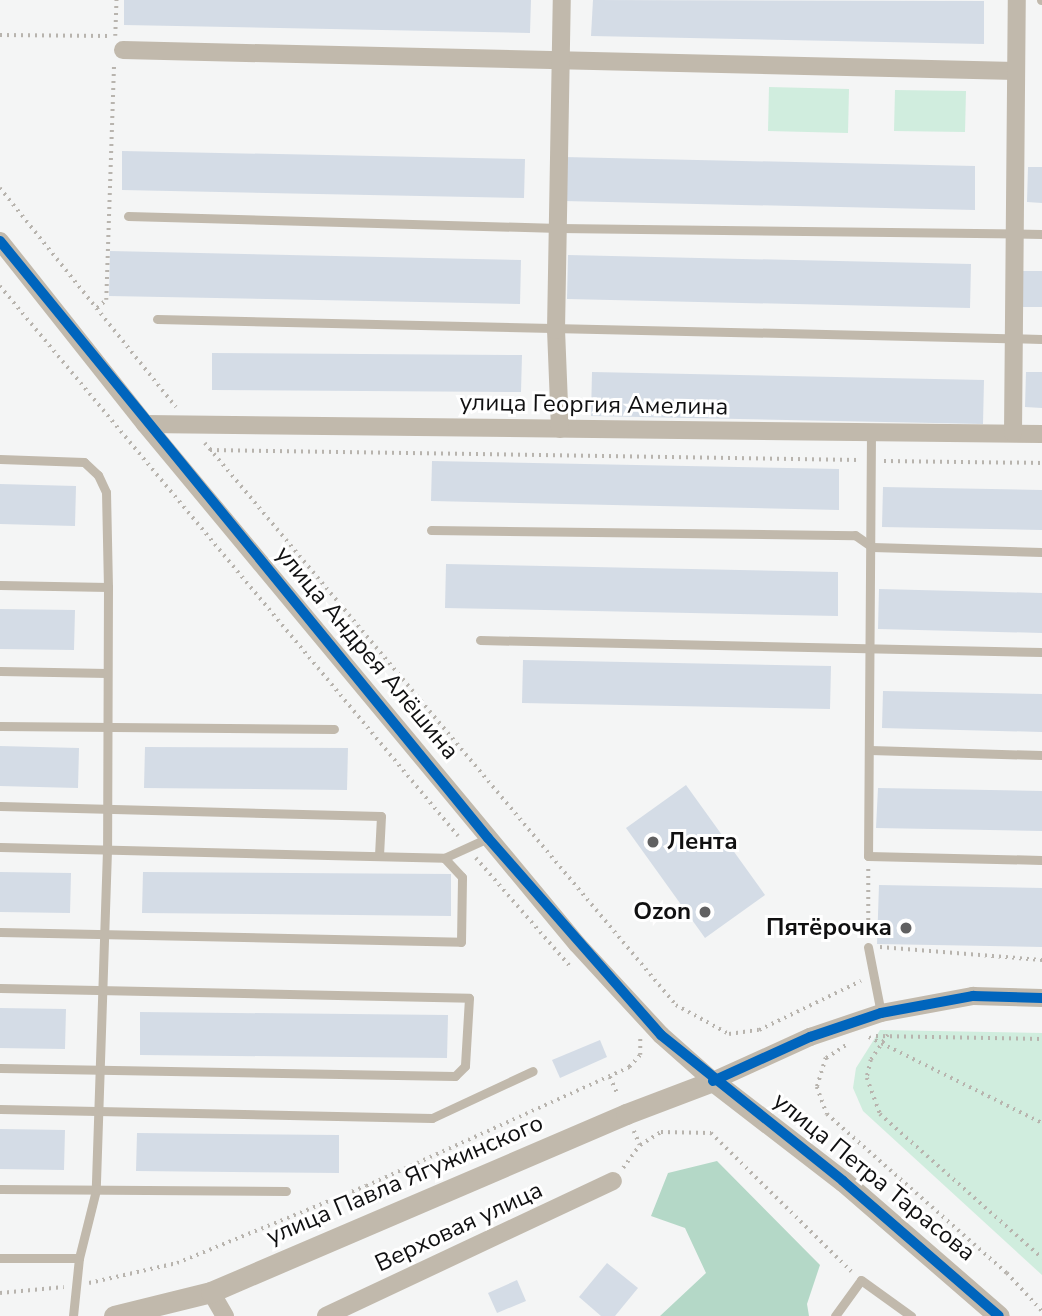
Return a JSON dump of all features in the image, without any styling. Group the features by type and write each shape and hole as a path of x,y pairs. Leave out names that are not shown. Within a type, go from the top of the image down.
{"street":[{"path":"559,429 556,330 562,0"},
{"path":"1013,433 1017,0"},
{"path":"119,43 561,59 1016,71"},
{"name":"улица Андрея Алёшина","path":"0,241 145,424 488,838 652,1025 713,1081"},
{"name":"улица Георгия Амелина","path":"145,424 1042,434"},
{"path":"713,1081 810,1037 881,1013 973,996 1042,998"},
{"name":"улица Павла Ягужинского","path":"114,1316 211,1292 626,1114 713,1081"},
{"name":"улица Петра Тарасова","path":"713,1081 844,1181 999,1316"},
{"name":"Верховая улица","path":"326,1316 613,1181"},
{"path":"211,1292 225,1316"}],"lane":[{"path":"128,216 559,228 1042,233"},
{"path":"157,319 1042,339"},
{"path":"871,432 869,856 1042,860"},
{"path":"0,459 84,462 98,475 106,492 107,850 101,1069 96,1190 79,1258 73,1316"},
{"path":"431,530 855,535 872,547 1042,552"},
{"path":"0,585 108,587"},
{"path":"480,640 1042,652"},
{"path":"0,671 107,673"},
{"path":"0,726 334,729"},
{"path":"870,750 1042,755"},
{"path":"0,806 381,816 379,856"},
{"path":"0,847 443,858 488,838"},
{"path":"0,932 461,942 462,877 443,858"},
{"path":"868,947 881,1013"},
{"path":"0,988 469,998 465,1066 455,1076 0,1068"},
{"path":"0,1109 432,1118 533,1071"},
{"path":"0,1189 286,1191"},
{"path":"0,1258 79,1258"},
{"path":"835,1316 861,1280 911,1316"}],"path":[{"path":"97,308 106,300 119,43 116,0"},
{"path":"0,35 119,43"},
{"path":"0,188 188,424 676,1005 729,1034 759,1030 873,974"},
{"path":"0,286 468,848 578,974"},
{"path":"210,450 1042,463"},
{"path":"869,856 868,947 1042,960"},
{"path":"802,1010 810,1037 826,1058"},
{"path":"0,1293 76,1286 177,1263 266,1229 629,1067 640,1055 637,1031"},
{"path":"888,1035 867,1078 880,1114 1042,1258"},
{"path":"867,1036 1042,1123"},
{"path":"1042,1039 867,1036 826,1058 817,1087 827,1114 1007,1273 1042,1311"},
{"path":"613,1181 640,1145 661,1132 711,1133 861,1280"}],"green space":[{"path":"769,87 849,89 848,133 768,131"},
{"path":"895,90 966,91 965,132 894,131"},
{"path":"880,1030 1042,1033 1042,1275 863,1111 853,1088 856,1068"},
{"path":"717,1161 820,1265 807,1304 809,1316 660,1316 706,1273 685,1228 651,1216 668,1173"}],"building":[{"path":"124,0 531,0 530,33 124,25"},
{"path":"593,0 984,1 984,44 591,36"},
{"path":"122,151 525,159 524,198 122,190"},
{"path":"564,157 975,166 975,210 563,201"},
{"path":"1028,167 1042,167 1042,203 1027,202"},
{"path":"110,251 521,260 520,304 109,296"},
{"path":"568,255 971,264 970,308 567,299"},
{"path":"1021,271 1042,271 1042,307 1020,307"},
{"path":"212,353 522,355 521,392 212,390"},
{"path":"592,372 984,380 983,424 591,416"},
{"path":"1026,372 1042,372 1042,408 1025,407"},
{"path":"432,461 839,469 839,510 431,501"},
{"path":"0,484 76,486 75,526 0,524"},
{"path":"883,487 1042,490 1042,530 882,527"},
{"path":"446,564 838,572 838,616 445,608"},
{"path":"879,589 1042,593 1042,633 878,629"},
{"path":"0,609 75,610 74,650 0,649"},
{"path":"523,660 831,666 830,709 522,703"},
{"path":"883,691 1042,694 1042,732 882,728"},
{"path":"0,746 79,748 78,788 0,786"},
{"path":"145,747 348,748 347,790 144,788"},
{"path":"686,785 765,895 705,938 626,828"},
{"path":"878,788 1042,791 1042,831 876,828"},
{"path":"0,872 71,873 70,913 0,912"},
{"path":"143,872 451,874 451,916 142,913"},
{"path":"879,885 1042,888 1042,947 877,944"},
{"path":"0,1008 66,1009 65,1049 0,1048"},
{"path":"140,1012 448,1015 447,1058 140,1055"},
{"path":"600,1040 607,1057 560,1078 552,1060"},
{"path":"0,1129 65,1130 64,1170 0,1169"},
{"path":"137,1133 339,1135 339,1173 136,1171"},
{"path":"607,1263 638,1288 615,1316 601,1316 579,1297"},
{"path":"517,1280 526,1301 497,1313 488,1293"}],"transit line":[{"path":"0,241 488,838 661,1035 843,1181 999,1316"},
{"path":"713,1081 810,1037 881,1013 973,996 1042,998"}],"place":[{"name":"Лента","path":"653,842"},
{"name":"Ozon","path":"705,912"},
{"name":"Пятёрочка","path":"906,928"}]}
